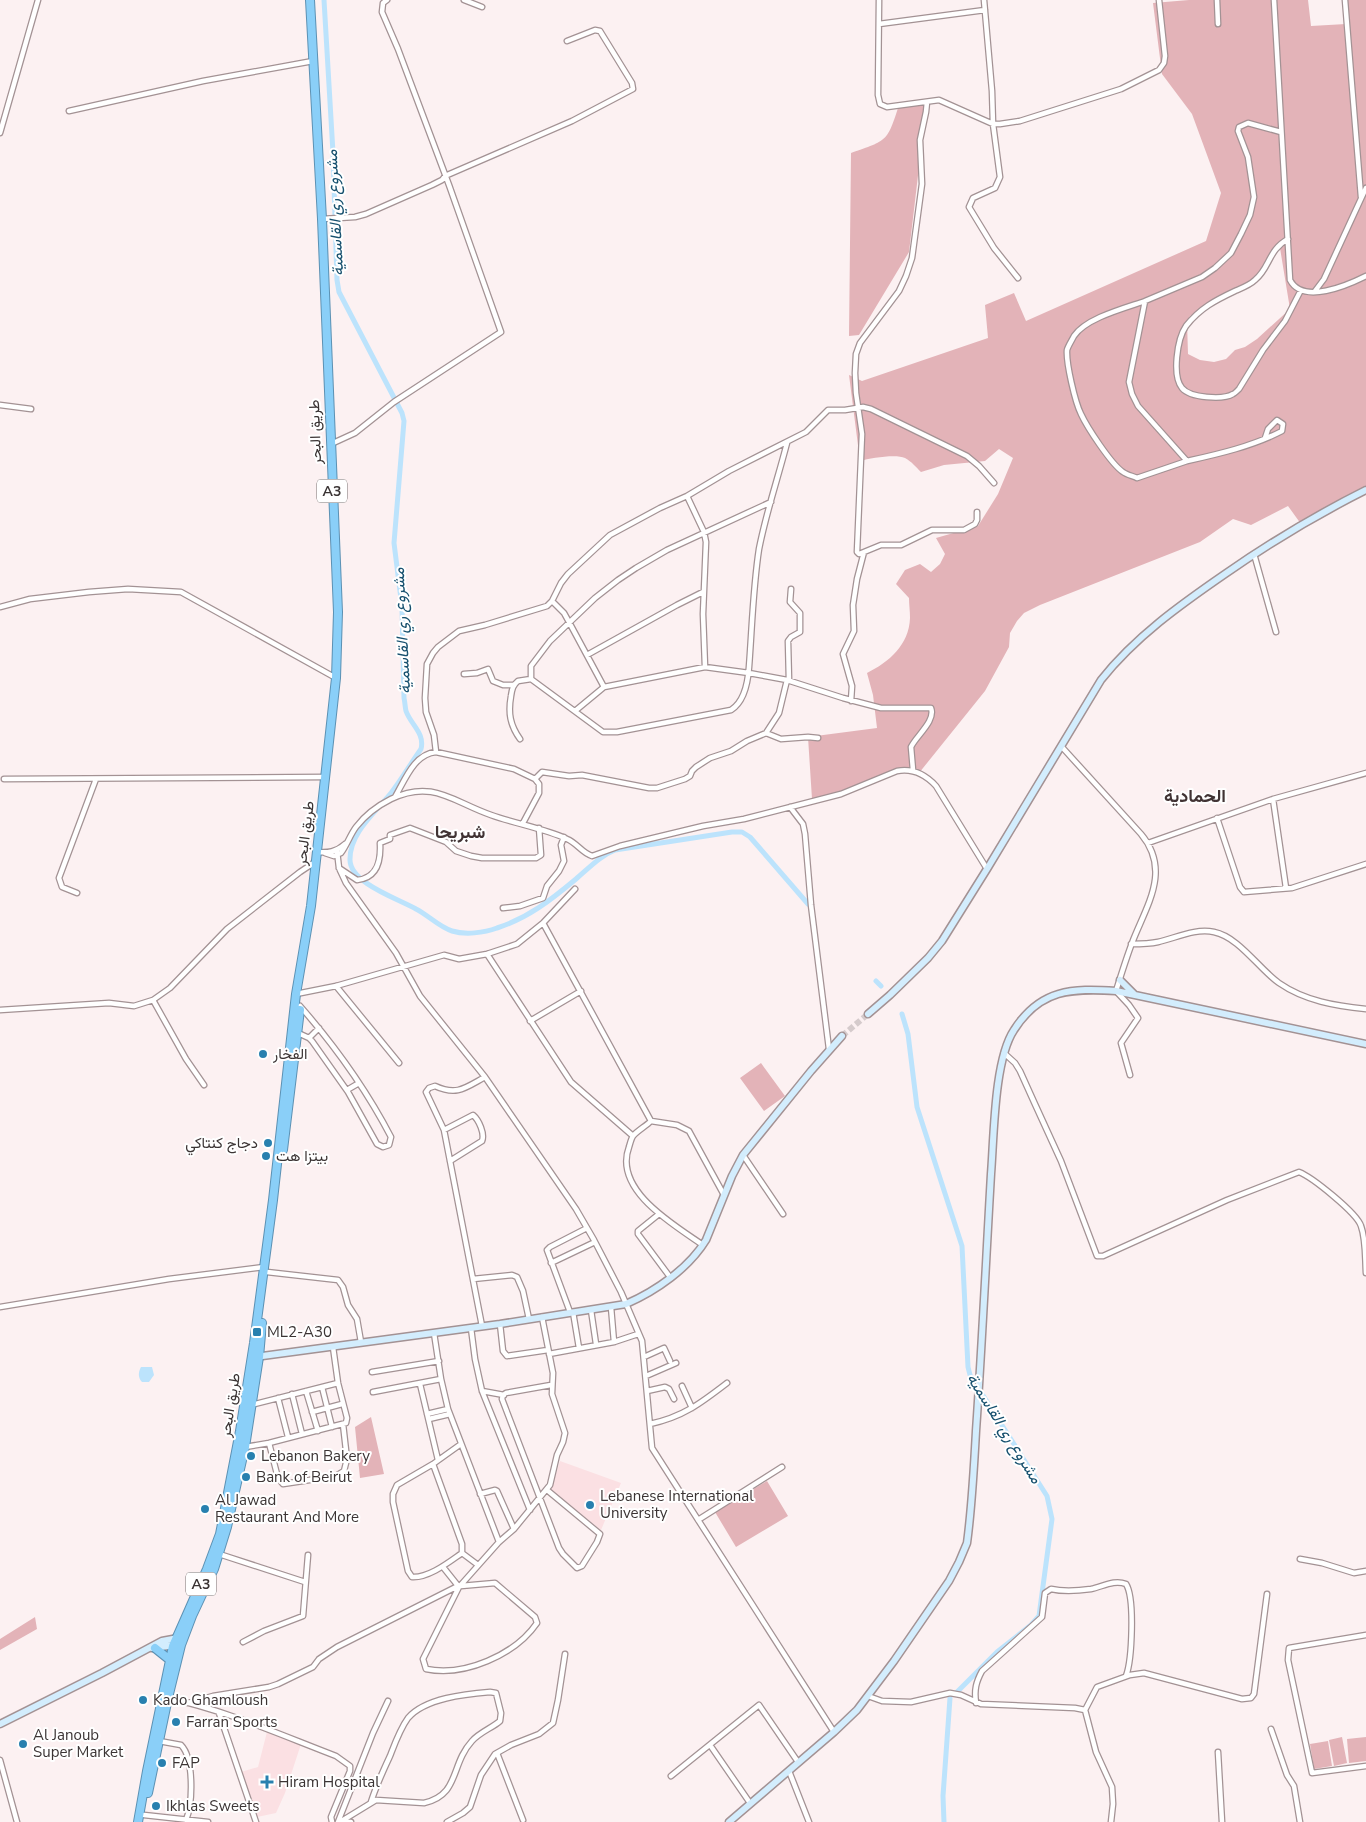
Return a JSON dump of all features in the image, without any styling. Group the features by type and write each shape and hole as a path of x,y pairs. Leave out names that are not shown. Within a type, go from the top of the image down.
{"highway":[{"name":"طريق البحر","path":"297,1028 300,980 315,862 321,852 325,777 336,678 338,612 322,219 310,0"},
{"name":"طريق البحر","path":"143,1818 178,1641 219,1554 227,1528 245,1447 252,1405 255,1357 273,1200 300,1006 299,994"},
{"name":"طريق البحر","path":"138,1822 170,1660 220,1534 255,1357"},
{"path":"153,1648 170,1660"}],"main road":[{"path":"868,1014 928,958 942,941 1101,680 1116,661 1166,616 1254,554 1301,524 1366,490"},
{"path":"1120,980 1137,996"},
{"path":"729,1822 834,1732 868,1696 949,1581 967,1543 979,1388 994,1126 999,1078 1004,1053 1009,1038 1021,1020 1041,1002 1053,995 1072,990 1116,992 1366,1044"},
{"path":"255,1357 611,1307 626,1304 652,1291 690,1260 703,1245 743,1155 829,1049 842,1036"},
{"path":"0,1724 153,1648 162,1641 178,1641"}],"street":[{"path":"0,133 38,0"},
{"path":"330,444 355,433 394,402 501,332 398,49 382,12 383,3 387,0"},
{"path":"464,0 482,7"},
{"path":"879,0 878,95 880,104 887,107 939,100 993,124 1020,121 1099,97 1121,89 1159,70 1164,63 1165,56 1159,0"},
{"path":"984,0 993,124 1000,177 995,188 973,198 969,207 994,248 1018,278"},
{"path":"1217,0 1218,24"},
{"path":"1274,0 1290,280 1296,288 1315,291 1331,290 1366,276"},
{"path":"1345,0 1361,197"},
{"path":"879,24 985,10"},
{"path":"322,219 355,217 366,214 432,185 442,180 445,176 572,121 632,89 632,83 600,31 595,30 567,41"},
{"path":"69,111 203,81 313,61"},
{"path":"927,102 920,140 922,184 912,258 899,291 860,343 856,354 855,373 862,440 857,552 859,554 881,545 902,545 932,530 964,530 975,524 977,512"},
{"path":"1265,438 1268,429 1278,420 1283,424 1282,431 1265,438 1240,447 1187,461 1137,478 1123,473 1110,458 1080,413 1070,372 1067,349 1074,336 1084,326 1202,277 1224,261 1231,253 1250,215 1254,197 1248,157 1239,134 1239,127 1248,122 1281,132"},
{"path":"1315,291 1324,279 1366,188"},
{"path":"1288,239 1272,254 1260,276 1254,282 1211,302 1198,312 1184,328 1177,353 1178,380 1183,390 1199,396 1220,398 1234,394 1285,321 1301,290"},
{"path":"1324,279 1331,290"},
{"path":"1145,301 1129,382 1132,394 1138,406 1187,461"},
{"path":"0,405 31,409"},
{"path":"436,752 434,736 426,712 425,678 427,664 432,653 438,647 459,631 485,626 540,609 552,602 561,583 568,574 610,535 787,442 813,427 828,410 845,410 858,407 871,409 967,456 980,466 994,483"},
{"path":"464,674 477,673 488,669 493,681 503,685 513,685 518,681 532,679 603,732 611,733 731,710 740,702 749,672 756,577 761,542 787,442"},
{"path":"687,496 704,532 706,542 704,592 705,667"},
{"path":"532,679 531,666 550,641 595,598 636,568 704,532 771,502"},
{"path":"851,701 852,686 844,654 854,632 853,605 857,578 864,552"},
{"path":"1254,554 1276,632"},
{"path":"535,779 538,774 545,772 569,776 582,775 640,787 656,788 685,779 690,776 696,767 710,758 731,751 747,741 766,733 779,713 788,681 788,641 800,632 800,613 790,602 791,588"},
{"path":"0,607 30,599 89,592 128,589 181,592 336,678"},
{"path":"587,655 676,605 704,592"},
{"path":"552,602 564,613 604,687"},
{"path":"575,711 604,687 705,667 749,672 788,681 851,701 881,708 931,708 932,715 930,720 911,747 913,770"},
{"path":"513,685 509,718 520,739"},
{"path":"766,733 781,739 818,738"},
{"path":"1060,746 1148,843 1154,855 1156,866 1155,885 1131,944 1116,992 1129,1005 1138,1018 1121,1043 1130,1075"},
{"path":"394,798 419,759 423,755 436,752 514,768 535,779 539,784 540,793 523,823"},
{"path":"321,852 337,853 343,850 350,835 366,815 380,804 412,792 429,790 492,815 539,828 572,840 588,855 592,856 610,849 657,837 841,794 897,771 913,770 930,779 936,786 987,869"},
{"path":"1148,843 1273,799 1366,773"},
{"path":"4,779 325,777"},
{"path":"77,892 62,887 59,878 96,779"},
{"path":"1273,799 1286,888"},
{"path":"790,807 803,824 805,834 811,905 829,1049"},
{"path":"1217,818 1242,890 1298,886 1366,864"},
{"path":"339,868 361,880 373,874 379,865 380,842 390,839 390,835 407,828 415,829 446,842 456,850 471,856 482,858 536,858 541,855 539,828"},
{"path":"503,908 520,906 543,898 547,886 564,861 561,845 564,837"},
{"path":"337,853 339,868 349,888 396,953 420,996 485,1077 576,1209 595,1242 642,1341 652,1448 834,1732"},
{"path":"0,1010 109,1003 134,1006 153,1000 170,988 227,929 315,862"},
{"path":"299,994 336,986 444,955 459,959 487,954 517,944 543,923 575,889"},
{"path":"543,923 582,991 651,1122"},
{"path":"1131,944 1158,942 1200,932 1219,934 1244,951 1279,983 1307,998 1366,1009"},
{"path":"487,954 571,1082 633,1136"},
{"path":"336,986 399,1062"},
{"path":"530,1021 582,991"},
{"path":"153,1000 186,1059 204,1085"},
{"path":"297,1028 310,1038 347,1090 377,1144 383,1147 388,1145 391,1137 359,1082 319,1028 300,1006"},
{"path":"310,1038 319,1028"},
{"path":"1004,1053 1015,1063 1020,1071 1061,1161 1096,1256 1100,1257 1110,1253 1227,1200 1299,1172 1340,1202 1358,1220 1362,1231 1366,1273"},
{"path":"482,1326 444,1130 426,1092 427,1089 434,1086 449,1092 459,1091 485,1077"},
{"path":"347,1090 359,1082"},
{"path":"444,1130 473,1115 477,1118 484,1136 482,1141 450,1161"},
{"path":"703,1245 659,1214 640,1194 626,1168 626,1156 633,1136 651,1122 677,1125 689,1131 724,1195"},
{"path":"743,1155 783,1214"},
{"path":"659,1214 638,1231 638,1234 670,1277"},
{"path":"579,1348 572,1312 551,1262 548,1250 550,1247 587,1228"},
{"path":"551,1262 595,1242"},
{"path":"0,1307 169,1279 266,1269 338,1280 344,1287 348,1305 357,1319 360,1342"},
{"path":"473,1279 512,1275 517,1277 523,1291 529,1319"},
{"path":"611,1307 614,1342"},
{"path":"591,1310 596,1344"},
{"path":"188,1703 213,1696 278,1684 313,1668 319,1659 337,1647 460,1586 495,1583 536,1618 538,1623 513,1648 486,1662 454,1669 436,1671 426,1669 423,1659 460,1586 499,1542 514,1529 547,1490 565,1434 552,1394 553,1373 542,1317"},
{"path":"500,1324 503,1350 507,1356 579,1348 614,1342 638,1334"},
{"path":"471,1328 482,1391 530,1510"},
{"path":"434,1333 441,1379 449,1412 499,1542"},
{"path":"245,1447 318,1431 343,1424 347,1420 342,1404 333,1347"},
{"path":"644,1357 664,1348 670,1361"},
{"path":"372,1372 439,1361"},
{"path":"646,1376 676,1362"},
{"path":"373,1392 441,1379"},
{"path":"252,1405 338,1383"},
{"path":"650,1424 682,1415 727,1383"},
{"path":"420,1384 438,1460"},
{"path":"482,1391 504,1394 551,1385"},
{"path":"682,1386 692,1408"},
{"path":"322,1387 332,1427"},
{"path":"647,1391 665,1387 669,1389 674,1399"},
{"path":"306,1391 318,1431"},
{"path":"292,1394 302,1434"},
{"path":"504,1394 502,1399 560,1552 577,1568 582,1566 600,1534 547,1490"},
{"path":"278,1398 288,1437"},
{"path":"312,1412 342,1404"},
{"path":"428,1417 449,1412"},
{"path":"269,1443 278,1478 282,1484 336,1476 342,1474 347,1459 343,1424"},
{"path":"461,1444 433,1464 397,1485 394,1489 393,1502 410,1575 414,1578 443,1567 462,1553"},
{"path":"433,1464 462,1544 462,1553"},
{"path":"698,1520 782,1467"},
{"path":"480,1494 496,1491 514,1529"},
{"path":"462,1553 478,1565"},
{"path":"219,1554 304,1582"},
{"path":"242,1642 264,1630 302,1616 308,1555"},
{"path":"1300,1559 1322,1563 1354,1573 1366,1571"},
{"path":"443,1567 460,1586"},
{"path":"976,1703 977,1681 982,1671 1042,1617 1045,1594 1051,1589 1068,1591 1094,1588 1118,1582 1126,1584 1131,1605 1130,1665 1126,1676"},
{"path":"1111,1822 1112,1787 1096,1752 1084,1710 1096,1687 1135,1673 1144,1673 1242,1698 1252,1698 1267,1594"},
{"path":"1366,1635 1289,1648 1288,1660 1312,1773 1366,1766"},
{"path":"447,1822 470,1807 481,1775 497,1753 539,1734 553,1723 565,1654"},
{"path":"340,1822 371,1802 380,1800 424,1803 444,1794 450,1787 459,1758 464,1751 482,1732 500,1720 501,1713 496,1693 455,1696 415,1712 406,1722 399,1735 371,1802"},
{"path":"868,1696 882,1701 911,1702 950,1693 961,1695 976,1703 1084,1710"},
{"path":"168,1698 188,1703 336,1756 348,1764 350,1767 348,1777 332,1817 332,1822"},
{"path":"340,1822 373,1733 388,1701"},
{"path":"671,1776 759,1705 798,1762"},
{"path":"219,1714 256,1822"},
{"path":"1271,1729 1287,1775 1294,1786 1300,1822"},
{"path":"159,1741 181,1745 185,1750 191,1776 189,1811 186,1820"},
{"path":"710,1745 750,1803"},
{"path":"1218,1752 1222,1822"},
{"path":"497,1753 524,1820"},
{"path":"0,1760 17,1822"},
{"path":"789,1771 808,1822"},
{"path":"143,1818 208,1822"},
{"path":"340,1822 351,1822"}],"shaded area":[{"path":"1189,0 1308,0 1311,26 1346,24 1344,0 1366,0 1366,490 1301,524 1288,506 1251,525 1233,519 1200,542 1024,613 1010,633 1009,647 985,691 919,773 905,770 861,786 812,799 808,737 877,728 873,695 867,673 883,664 896,652 909,628 909,598 896,584 905,570 920,564 931,572 940,564 945,554 936,538 978,526 998,494 1013,458 999,449 985,461 944,465 921,472 910,461 896,456 860,461 849,375 862,381 988,338 985,305 1014,293 1026,321 1206,241 1221,193 1192,114 1162,74 1153,3","holes":["1280,248 1290,309 1257,339 1245,347 1235,350 1226,359 1214,362 1200,360 1188,354 1187,322 1190,316 1259,277 1267,262"]},
{"path":"927,99 909,252 859,335 849,336 851,153 879,142 884,138 892,126 899,105"},
{"path":"761,1063 785,1096 764,1111 740,1078"},
{"path":"371,1417 384,1474 360,1478 355,1427"},
{"name":"Lebanese International University","path":"560,1461 621,1483 601,1530 551,1490"},
{"path":"767,1481 788,1516 736,1547 715,1512"},
{"path":"35,1617 37,1629 0,1650 0,1639"},
{"name":"Hiram Hospital","path":"267,1732 301,1744 285,1793 276,1813 257,1817 241,1772 258,1767"},
{"path":"1342,1737 1347,1763 1334,1766 1329,1740"},
{"path":"1366,1737 1366,1761 1349,1763 1347,1739"},
{"path":"1328,1741 1332,1766 1314,1769 1310,1744"}],"water":[{"path":"141,1367 152,1367 154,1375 149,1382 142,1382 140,1379"}],"waterway":[{"name":"مشروع ري القاسمية","path":"324,0 339,292 402,413 404,421 394,543 402,607 404,698 406,711 422,743 421,749 395,788 359,831 351,849 350,859 352,868 366,883 420,912 443,927 457,932 474,933 497,928 529,914 557,894 599,859 615,850 742,832 750,837 808,904"},
{"name":"مشروع ري القاسمية","path":"876,981 881,986"},
{"name":"مشروع ري القاسمية","path":"902,1014 908,1034 917,1107 962,1246 968,1367 970,1375 1047,1496 1052,1519 1039,1616 1031,1625 997,1652 957,1692"},
{"name":"مشروع ري القاسمية","path":"944,1822 943,1796 950,1698"}],"tunnel":[{"path":"842,1036 868,1014"}],"place":[{"name":"الفخار","path":"263,1054"},
{"name":"دجاج كنتاكي","path":"268,1143"},
{"name":"بيتزا هت","path":"266,1156"},
{"name":"ML2-A30","path":"257,1332"},
{"name":"Lebanon Bakery","path":"251,1456"},
{"name":"Bank of Beirut","path":"246,1477"},
{"name":"Lebanese International University","path":"590,1505"},
{"name":"Al Jawad Restaurant And More","path":"205,1509"},
{"name":"Kado Ghamloush","path":"143,1700"},
{"name":"Farran Sports","path":"176,1722"},
{"name":"Al Janoub Super Market","path":"23,1744"},
{"name":"FAP","path":"162,1763"},
{"name":"Hiram Hospital","path":"267,1782"},
{"name":"Ikhlas Sweets","path":"156,1806"}],"district":[{"name":"الحمادية","path":"1195,796"},
{"name":"شبريحا","path":"460,832"}]}
